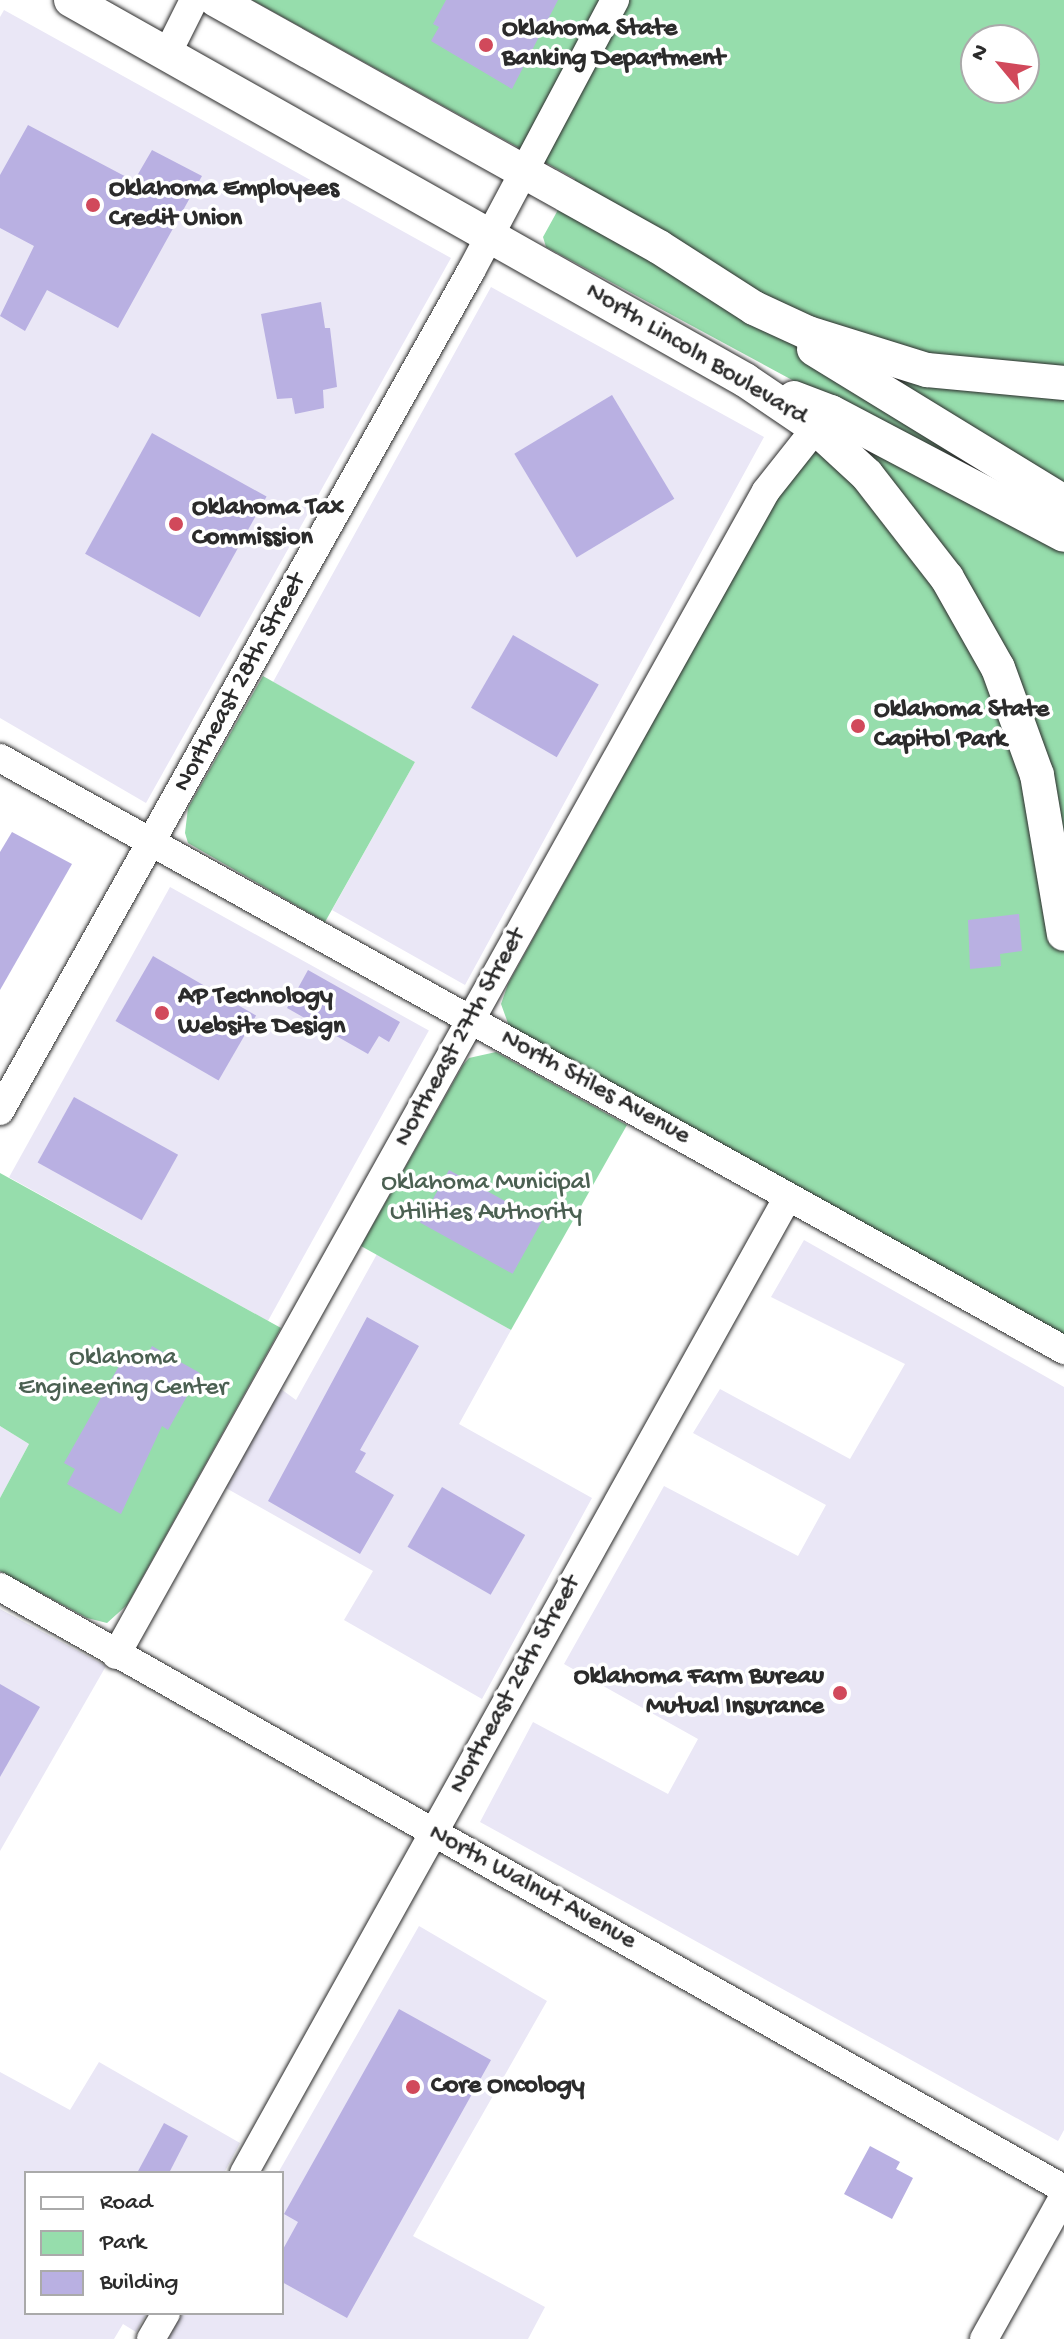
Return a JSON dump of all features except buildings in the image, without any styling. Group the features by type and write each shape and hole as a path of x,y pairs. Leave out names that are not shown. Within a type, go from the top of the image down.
{"main road":[{"name":"North Lincoln Boulevard","path":"71,0 745,380 816,428 898,508 968,612 998,668 1037,775 1064,934"},
{"path":"216,0 659,247 890,399 1064,502"},
{"path":"754,308 808,333 927,370 1064,383"},
{"path":"745,380 831,412 1064,535"}],"street":[{"path":"167,54 194,0"},
{"name":"Northeast 28th Street","path":"0,1111 154,841 490,234 615,0"},
{"name":"Northeast 27th Street","path":"116,1655 766,491 816,428"},
{"name":"North Stiles Avenue","path":"0,758 1064,1350"},
{"name":"Northeast 26th Street","path":"245,2171 788,1197"},
{"name":"North Walnut Avenue","path":"0,1587 1064,2189"},
{"path":"984,2339 1064,2196"},
{"path":"151,2339 165,2315"}],"shaded area":[{"path":"4,10 451,258 146,803 0,718 0,17"},
{"path":"491,287 764,437 465,985 332,910 415,762 273,682"},
{"path":"170,887 429,1031 268,1321 9,1177"},
{"name":"Oklahoma Farm Bureau Mutual Insurance","path":"804,1240 1064,1387 1064,2130 1058,2141 480,1822 533,1722 668,1794 698,1739 564,1664 664,1486 798,1556 826,1505 693,1433 720,1389 850,1459 905,1364 771,1297"},
{"path":"377,1254 511,1330 459,1424 592,1498 482,1699 344,1620 373,1571 226,1488 281,1389 296,1400"},
{"path":"0,1426 29,1444 0,1498"},
{"path":"0,1609 106,1666 0,1851"},
{"name":"Core Oncology","path":"419,1926 547,2001 413,2236 545,2307 528,2339 168,2339 182,2315 284,2315 284,2171 279,2171"},
{"path":"99,2062 240,2143 225,2171 24,2171 24,2315 146,2315 136,2332 123,2324 114,2339 0,2339 0,2072 70,2110"}],"green space":[{"name":"Oklahoma State Capitol Park","path":"252,0 1064,0 1064,1336 509,1026 501,1004 508,984 831,401 546,247 543,237 575,179"},
{"path":"263,676 415,762 325,922 188,843 185,833 188,808"},
{"name":"Oklahoma Municipal Utilities Authority","path":"496,1052 627,1125 511,1330 361,1246 463,1065 469,1058"},
{"name":"Oklahoma Engineering Center","path":"0,1173 281,1328 127,1605 107,1623 87,1618 0,1571 0,1498 29,1444 0,1426"}],"place":[{"name":"Oklahoma State Banking Department","path":"486,45"},
{"name":"Oklahoma Employees Credit Union","path":"93,205"},
{"name":"Oklahoma Tax Commission","path":"176,524"},
{"name":"Oklahoma State Capitol Park","path":"858,726"},
{"name":"AP Technology Website Design","path":"162,1013"},
{"name":"Oklahoma Farm Bureau Mutual Insurance","path":"840,1693"},
{"name":"Core Oncology","path":"413,2087"}]}
